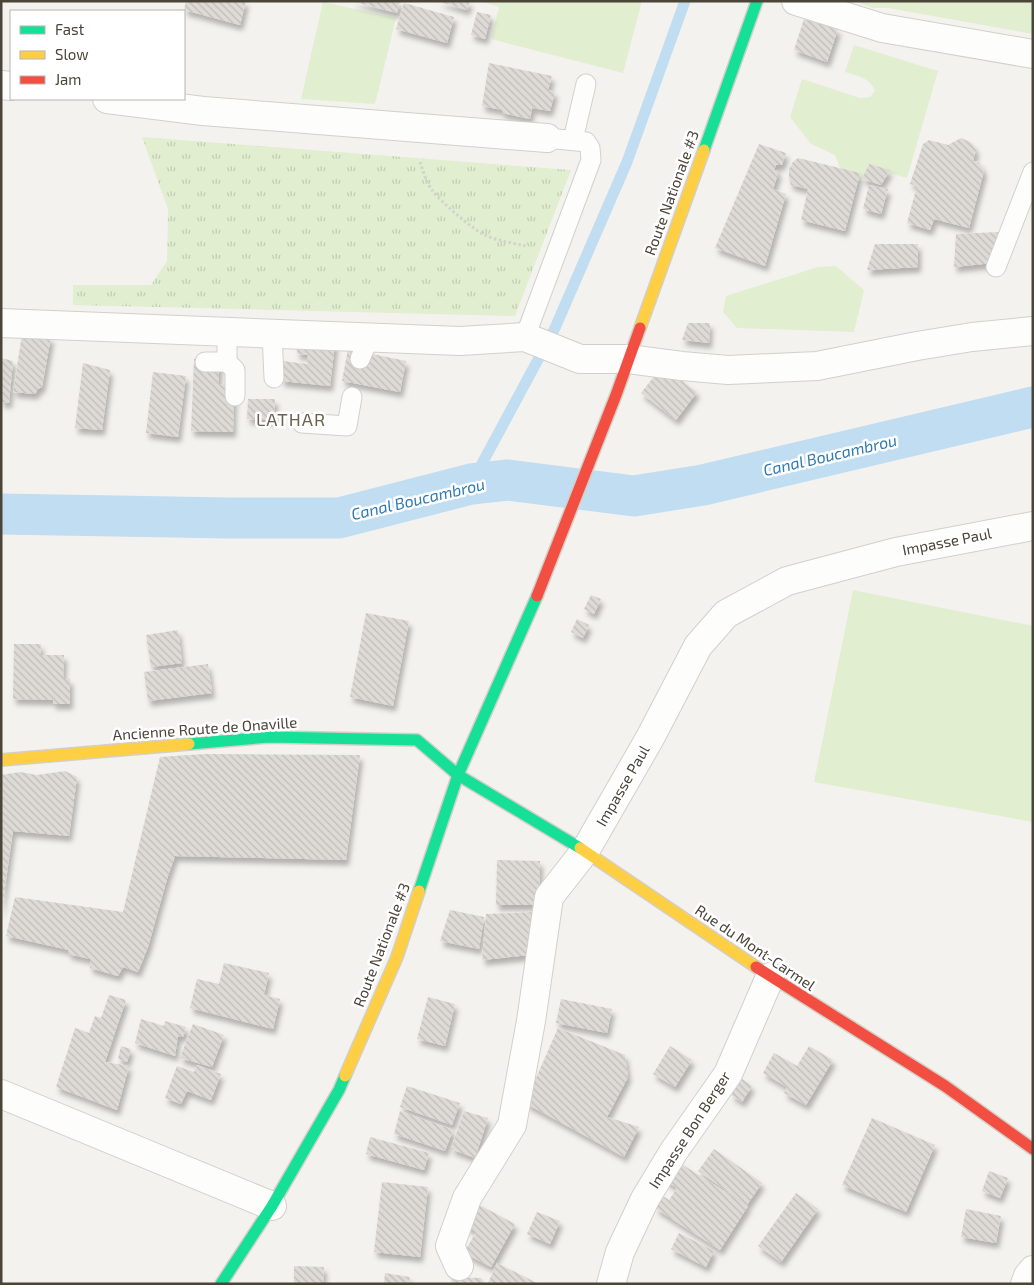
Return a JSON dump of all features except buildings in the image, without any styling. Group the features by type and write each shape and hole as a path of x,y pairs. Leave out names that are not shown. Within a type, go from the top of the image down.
{"main road":[{"name":"Route Nationale #3","path":"221,1284 272,1206 338,1090 397,957 458,775 536,600 616,395 757,1"},
{"name":"Ancienne Route de Onaville","path":"1,760 269,737 417,740 458,775"},
{"name":"Rue du Mont-Carmel","path":"458,775 585,850 770,977 945,1086 1033,1149"}],"street":[{"path":"796,1 882,28 1033,54"},
{"path":"114,100 203,112 560,139"},
{"path":"1,323 272,333 364,349 524,337 580,359 628,359 728,370 817,366 972,337 1033,332"},
{"name":"Impasse Paul","path":"460,1266 450,1246 467,1198 512,1125 531,1021 549,897 585,850 650,738 698,646 726,614 786,581 896,552 1033,526"},
{"name":"Impasse Bon Berger","path":"611,1284 620,1252 645,1200 674,1150 728,1074 770,977"},
{"path":"1,1094 272,1206"},
{"path":"1026,1284 1028,1276 1033,1270"}],"lane":[{"path":"524,337 591,160 590,148 586,142 560,139 586,84"},
{"path":"996,267 1033,172"},
{"path":"227,331 227,362"},
{"path":"272,333 274,378"},
{"path":"205,362 227,362 235,370 235,396"},
{"path":"302,423 346,426 352,397"}],"path":[{"path":"418,128 418,153 423,174 431,189 446,205 484,235 556,254"}],"green space":[{"path":"481,1 642,1 623,73 491,39 499,7"},
{"path":"855,1 1033,1 1033,34 888,8 872,8"},
{"path":"323,2 396,18 375,104 301,99"},
{"path":"854,45 938,71 907,178 875,169 871,181 842,173 835,155 811,144 790,117 802,79 860,98 870,97 875,91 870,83 863,78 845,72"},
{"path":"142,137 571,170 515,316 73,305 73,285 151,285 167,261 168,209"},
{"path":"836,266 864,290 854,332 737,328 723,312 726,296 818,267"},
{"path":"853,590 1033,626 1033,822 814,782"}],"waterway":[{"path":"471,484 555,328 627,162 685,1"},
{"name":"Canal Boucambrou","path":"1,514 339,518 471,484 508,480 634,496 703,485 1033,407"}],"traffic: fast":[{"path":"704,150 757,1"},
{"path":"419,891 458,775 537,596"},
{"path":"189,744 269,737 417,740 458,775 580,848"},
{"path":"221,1284 272,1206 339,1090 345,1076"}],"traffic: slow":[{"path":"640,328 704,150"},
{"path":"1,760 189,744"},
{"path":"580,848 756,967"},
{"path":"345,1076 397,957 419,891"}],"traffic: jam":[{"path":"537,596 616,395 640,328"},
{"path":"756,967 945,1086 1033,1149"}],"district":[{"name":"LATHAR","path":"291,420"}]}
